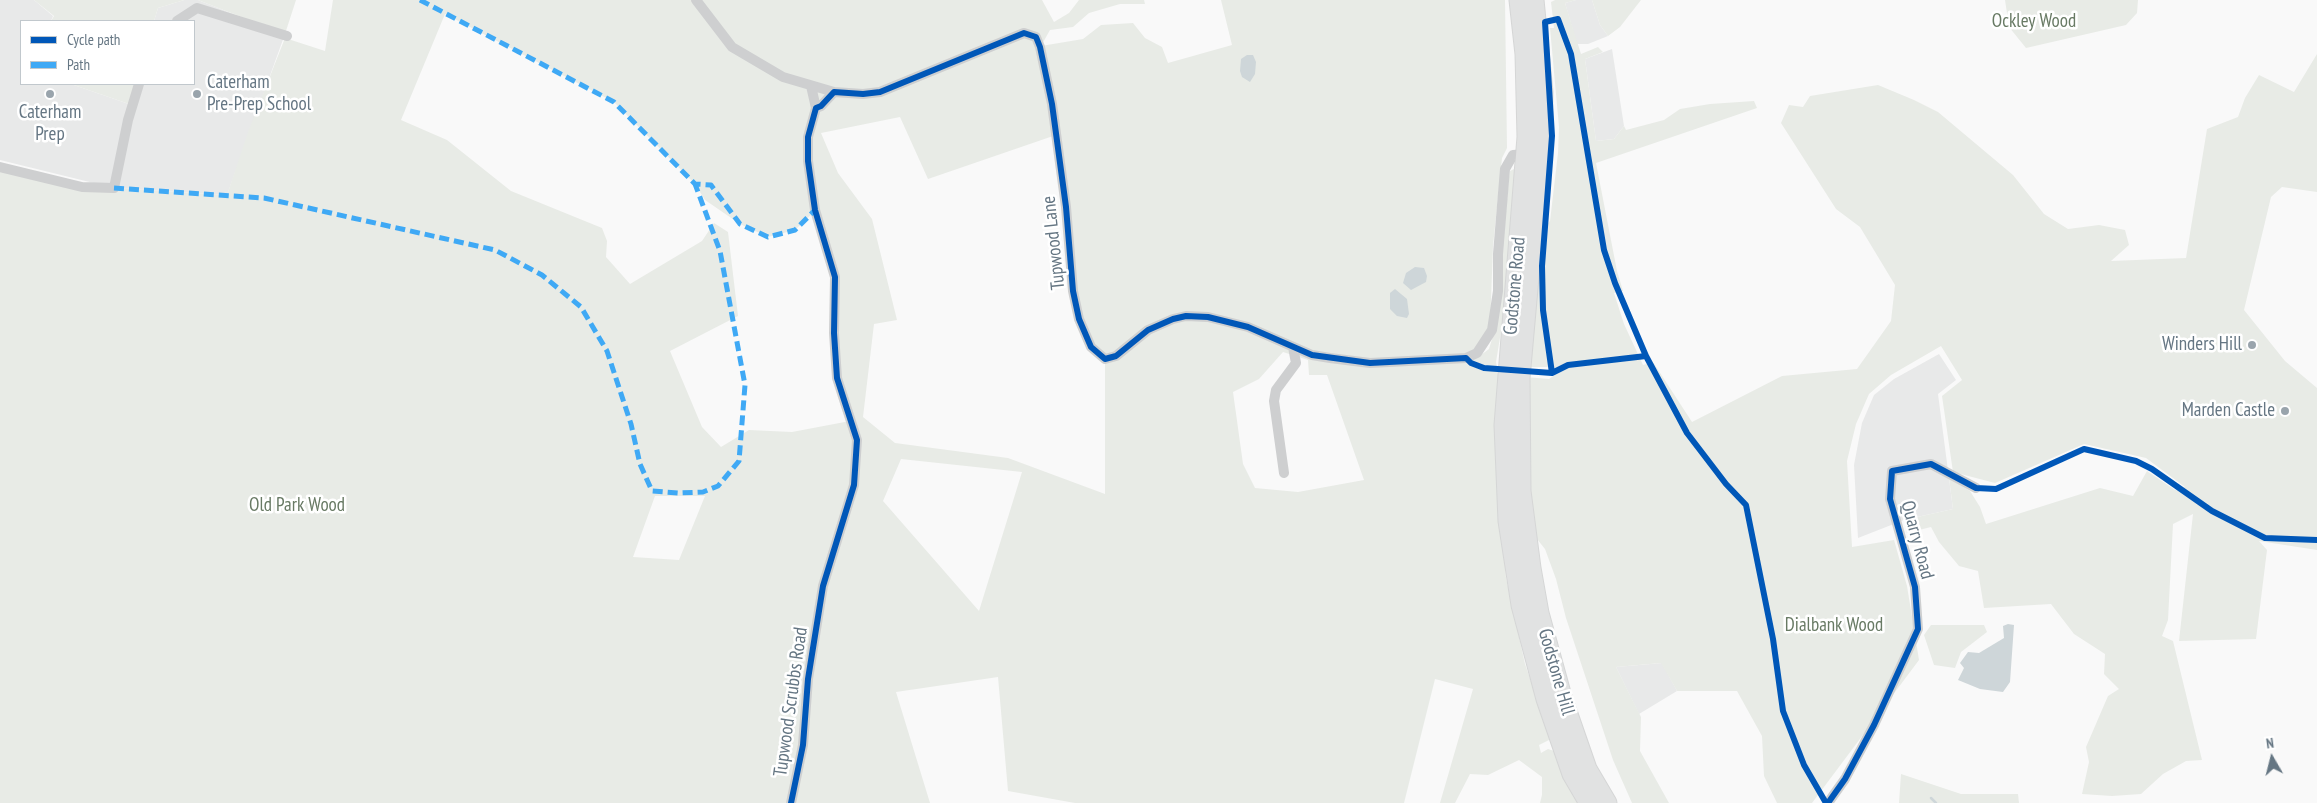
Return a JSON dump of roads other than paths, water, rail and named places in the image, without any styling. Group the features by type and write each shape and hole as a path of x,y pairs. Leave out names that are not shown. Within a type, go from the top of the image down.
{"highway":[{"name":"Godstone Road","path":"1515,571 1508,521 1504,425 1526,154 1527,94 1519,0"},
{"name":"Godstone Road","path":"1526,534 1521,491 1520,378 1538,193 1543,92 1534,0"},
{"name":"Godstone Hill","path":"1526,534 1540,613 1562,698 1588,769 1607,803"},
{"name":"Godstone Hill","path":"1515,571 1521,605 1546,700 1572,774 1589,803"}],"street":[{"name":"Tupwood Lane","path":"696,0 732,47 783,77 834,92 863,94 880,92 1018,35 1030,33 1036,37 1040,47 1052,104 1066,207 1073,291 1079,319 1090,346 1105,359 1116,356 1148,330 1173,319 1186,316 1208,318 1241,325 1312,355 1370,362 1466,358 1477,352 1492,330 1498,291 1498,254 1505,169 1513,154 1526,154"},
{"path":"179,20 197,8 287,36"},
{"path":"0,167 82,187 114,188 139,85"},
{"path":"810,86 816,108 821,106 834,92"},
{"name":"Tupwood Scrubbs Road","path":"791,803 803,745 808,679 823,586 854,485 857,440 838,378 834,333 835,278 815,210 808,161 808,137 816,108"},
{"path":"1284,473 1274,401 1276,390 1296,363 1293,347"},
{"name":"Quarry Road","path":"1828,803 1845,779 1874,725 1918,629 1915,588 1890,499 1892,471 1931,464 1976,488"}],"waterway":[{"path":"1931,798 1936,803"}],"place":[{"name":"Caterham Prep","path":"50,94"},
{"name":"Caterham Pre-Prep School","path":"197,94"},
{"name":"Winders Hill","path":"2252,345"},
{"name":"Marden Castle","path":"2285,411"}],"park label":[{"name":"Ockley Wood","path":"2034,22"},
{"name":"Old Park Wood","path":"297,506"},
{"name":"Dialbank Wood","path":"1834,626"}]}
